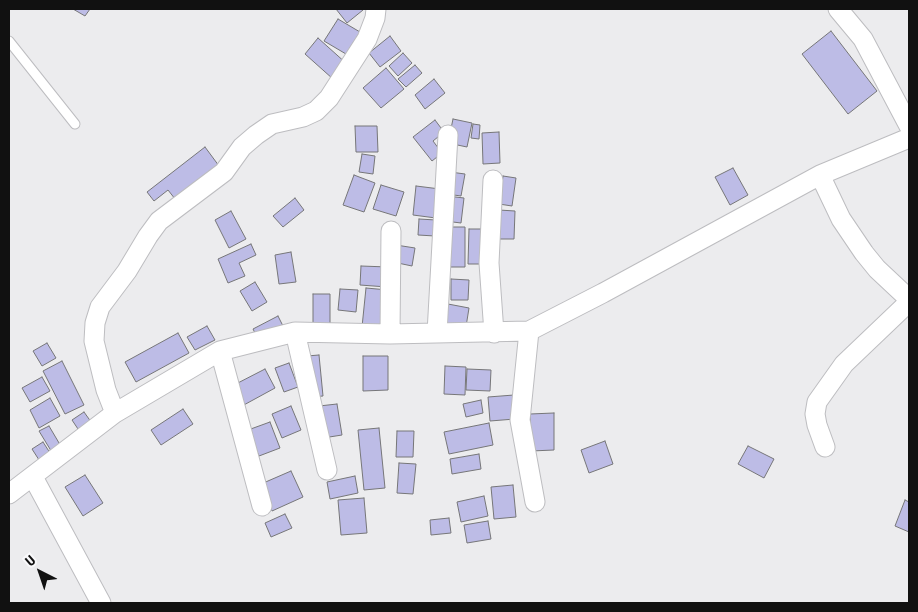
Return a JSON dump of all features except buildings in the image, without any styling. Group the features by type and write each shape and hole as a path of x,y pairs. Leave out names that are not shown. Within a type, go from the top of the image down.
{"street":[{"path":"115,413 106,390 94,341 95,323 100,308 128,271 159,221 224,172 242,147 256,135 272,124 303,117 316,111 329,98 367,39 375,18 376,9"},
{"path":"838,9 863,39 909,126"},
{"path":"437,333 448,135"},
{"path":"9,494 115,413 220,351 295,332 390,334 529,331 820,175 909,138"},
{"path":"820,175 842,219 864,254 877,270 909,300 844,364 817,402 815,414 825,447"},
{"path":"493,180 489,263 494,333"},
{"path":"390,334 391,231"},
{"path":"529,331 520,420 535,502"},
{"path":"295,332 327,470"},
{"path":"220,351 262,506"},
{"path":"33,476 101,603"}],"lane":[{"path":"9,41 75,124"}]}
